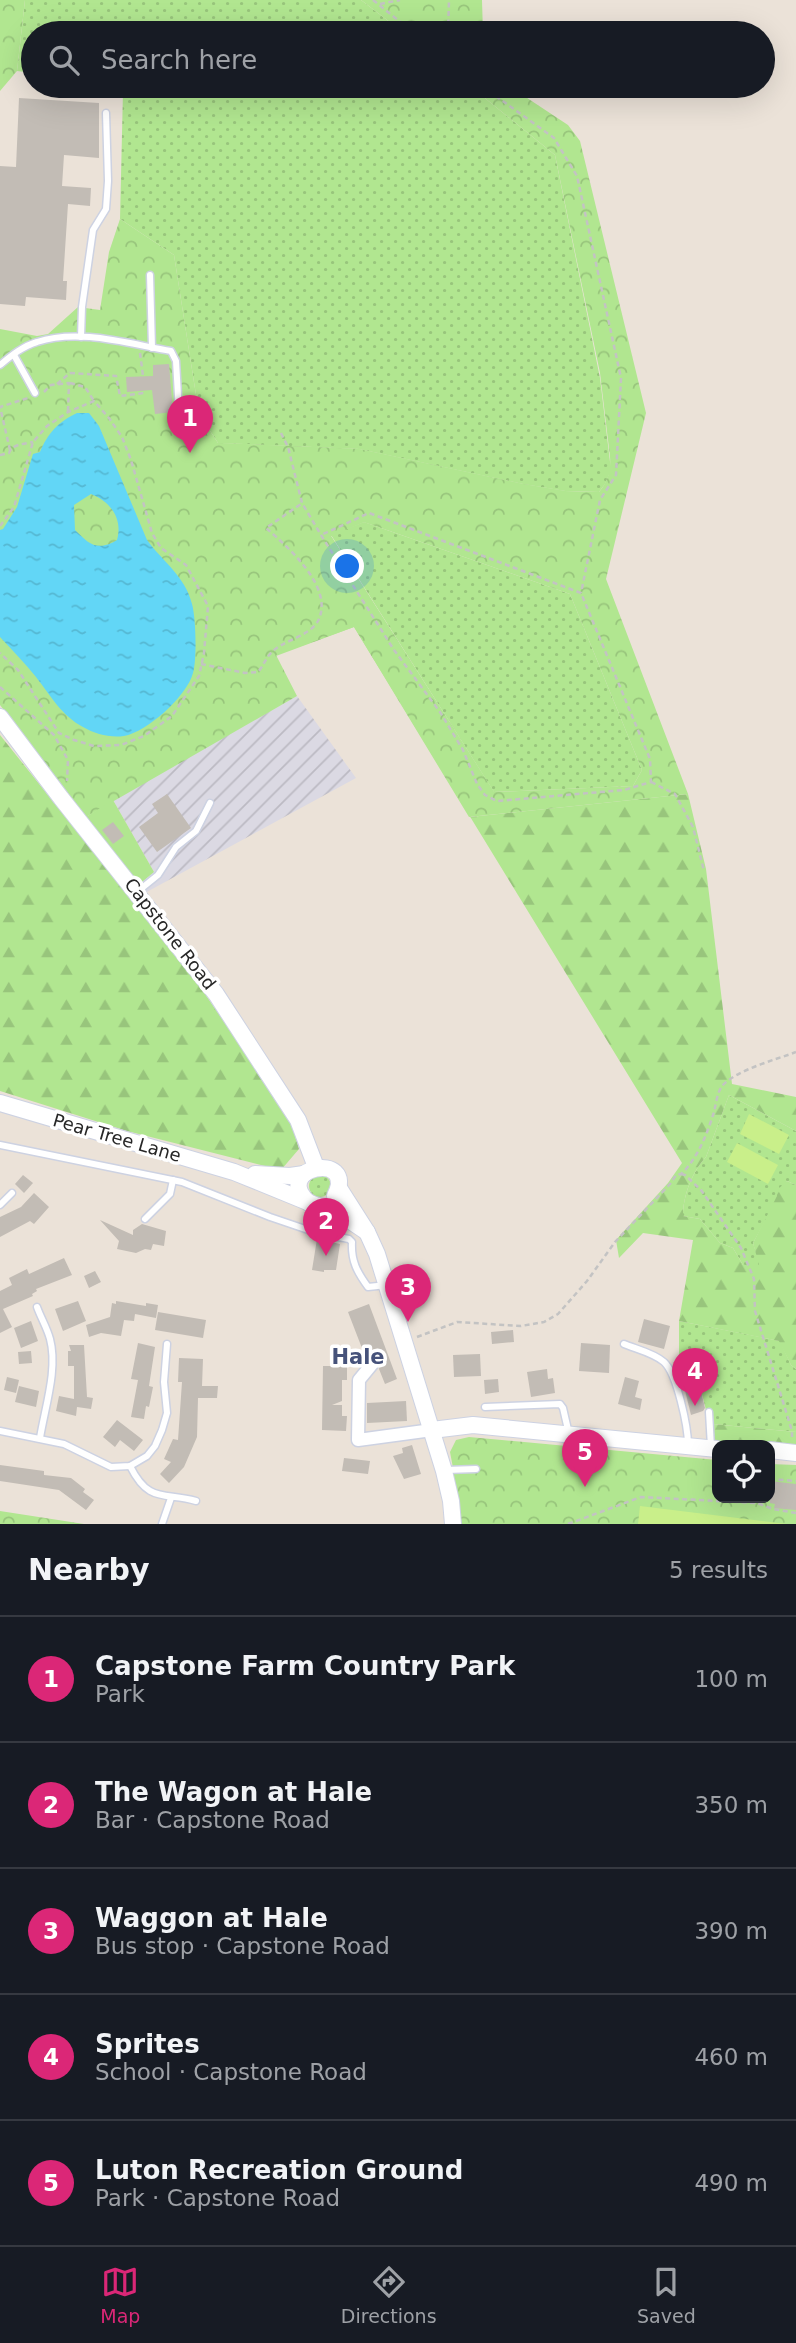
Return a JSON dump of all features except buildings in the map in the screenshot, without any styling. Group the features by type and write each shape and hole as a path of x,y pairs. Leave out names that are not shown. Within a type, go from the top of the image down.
{"street":[{"name":"Capstone Road","path":"0,717 216,994 298,1121 310,1170"},
{"name":"Pear Tree Lane","path":"0,1103 234,1172 316,1204"},
{"path":"367,1232 332,1209 316,1204 301,1192 301,1179 310,1170 322,1167 332,1172 367,1232 377,1254 444,1471 453,1524"},
{"name":"Pear Tree Lane","path":"234,1172 272,1176 310,1170"},
{"path":"316,1204 334,1199 339,1188"},
{"path":"373,1363 359,1380 358,1440 473,1425 712,1449"},
{"path":"775,1450 794,1452"}],"lane":[{"path":"81,337 82,307 93,230 106,209 106,113"},
{"path":"150,275 152,348"},
{"path":"0,365 34,342 53,338 81,337 171,351 176,361 179,412"},
{"path":"14,355 37,394"},
{"path":"137,892 158,875 176,847 196,831 210,803"},
{"path":"0,1145 173,1180 317,1233 349,1239 352,1242 355,1270 368,1287 387,1285"},
{"path":"145,1219 170,1194 173,1180"},
{"path":"0,1205 12,1194"},
{"path":"37,1307 50,1339 51,1351 51,1368 40,1438"},
{"path":"0,1431 68,1445 108,1466 130,1466 146,1456 155,1446 162,1430 167,1413 164,1382 167,1344"},
{"path":"624,1344 657,1357 667,1366 685,1414 688,1447"},
{"path":"485,1407 560,1404 569,1434"},
{"path":"709,1412 713,1440"},
{"path":"130,1466 146,1488 158,1495 196,1501"},
{"path":"444,1471 476,1469"},
{"path":"162,1524 171,1498"}],"path":[{"path":"373,0 399,21"},
{"path":"378,4 400,0"},
{"path":"449,0 449,21"},
{"path":"499,98 554,138 576,176 621,378 616,475 600,500 581,593 650,759 650,782"},
{"path":"139,346 143,376"},
{"path":"57,384 70,373 94,373 116,376 120,396 144,391"},
{"path":"0,653 18,670 59,733 94,746 121,745 144,736 172,716 199,676 208,606 186,565 161,548 152,533 122,437 85,387 69,383 51,385 37,394 0,407 10,450"},
{"path":"68,412 69,383"},
{"path":"0,526 14,507 33,442 47,426 68,412 94,401"},
{"path":"282,433 288,446 302,503 394,650 440,712 463,750 477,784 485,795 497,801 510,800 624,790 650,782 675,794 693,827 704,871"},
{"path":"0,455 9,453 18,444 33,442"},
{"path":"201,664 245,673 258,672 270,654 303,634 318,621 322,598 313,578 286,546 266,528 302,503"},
{"path":"321,535 369,513 581,593"},
{"path":"0,687 54,735 68,760 68,780 61,798"},
{"path":"403,1342 457,1322 521,1326 544,1322 558,1314 624,1232 676,1175 681,1174 702,1146 720,1089 728,1080 796,1052"},
{"path":"681,1174 701,1189 741,1248 754,1279 755,1311 792,1432 794,1452"},
{"path":"775,1479 796,1481"},
{"path":"568,1524 640,1497 712,1499"},
{"path":"762,1503 773,1509 796,1513"}],"shaded area":[{"path":"297,696 356,778 143,894 136,887 154,872 113,800"}],"green space":[{"path":"0,0 25,0 17,71 0,91"},
{"path":"25,0 361,0 388,21 23,21"},
{"path":"361,0 482,0 483,21 388,21"},
{"path":"21,36 21,72 17,71"},
{"path":"123,98 485,98 555,155 600,378 611,470 605,484 599,492 565,491 359,449 218,443 199,414 174,255 120,219"},
{"path":"485,98 527,98 568,125 580,141 646,413 606,579 688,794 469,817 354,627 276,655 297,696 86,817 0,705 0,329 37,336 48,334 78,307 100,310 109,252 120,219 174,255 199,414 218,443 359,449 523,484 565,491 599,492 607,480 610,462 600,373 555,155","holes":["364,522 570,594 642,770 633,786 494,792 331,536"]},
{"path":"132,430 218,443 359,449 565,491 401,534 364,522 331,536 494,792 470,817 354,627 276,656"},
{"path":"364,522 570,594 642,770 633,786 494,792 331,535"},
{"path":"0,735 189,971 288,1113 299,1149 281,1170 127,1131 0,1091"},
{"path":"688,794 706,869 732,1084 796,1097 796,1131 729,1095 706,1157 689,1185 683,1216 700,1219 720,1243 733,1248 743,1265 759,1265 753,1243 777,1196 776,1191 787,1181 796,1185 796,1369 791,1365 779,1341 679,1321 693,1240 643,1233 619,1258 616,1240 668,1183 682,1163 470,817"},
{"path":"113,800 154,872 136,887 86,817"},
{"path":"729,1095 796,1131 796,1185 787,1181 753,1243 760,1265 743,1265 733,1248 720,1243 700,1219 683,1216 689,1185 706,1157"},
{"path":"749,1114 789,1135 779,1154 740,1134"},
{"path":"737,1143 778,1165 768,1184 727,1162"},
{"path":"320,1175 330,1182 331,1186 324,1196 320,1197 310,1190 309,1186 316,1176"},
{"path":"679,1321 780,1341 791,1365 796,1369 796,1432 713,1424 712,1413 706,1410 696,1370 679,1372"},
{"path":"713,1424 796,1432 796,1446 775,1445 775,1440 713,1440"},
{"path":"469,1437 712,1460 712,1503 775,1503 775,1464 796,1465 796,1524 459,1524 450,1452 456,1440"},
{"path":"640,1506 787,1524 638,1524"},
{"path":"0,1511 84,1524 0,1524"}],"water":[{"path":"89,413 99,426 147,540 184,585 193,610 195,659 189,682 165,712 144,728 124,736 98,733 69,717 0,637 0,530 17,507 33,454 40,452 54,429 70,416","holes":["91,494 114,512 118,525 117,540 99,546 89,542 75,530 74,505"]}],"place":[{"name":"Capstone Farm Country Park","path":"190,453"},
{"name":"The Wagon at Hale","path":"326,1256"},
{"name":"Waggon at Hale","path":"408,1322"},
{"name":"Sprites","path":"695,1406"},
{"name":"Luton Recreation Ground","path":"585,1487"}],"district":[{"name":"Hale","path":"358,1357"}]}
